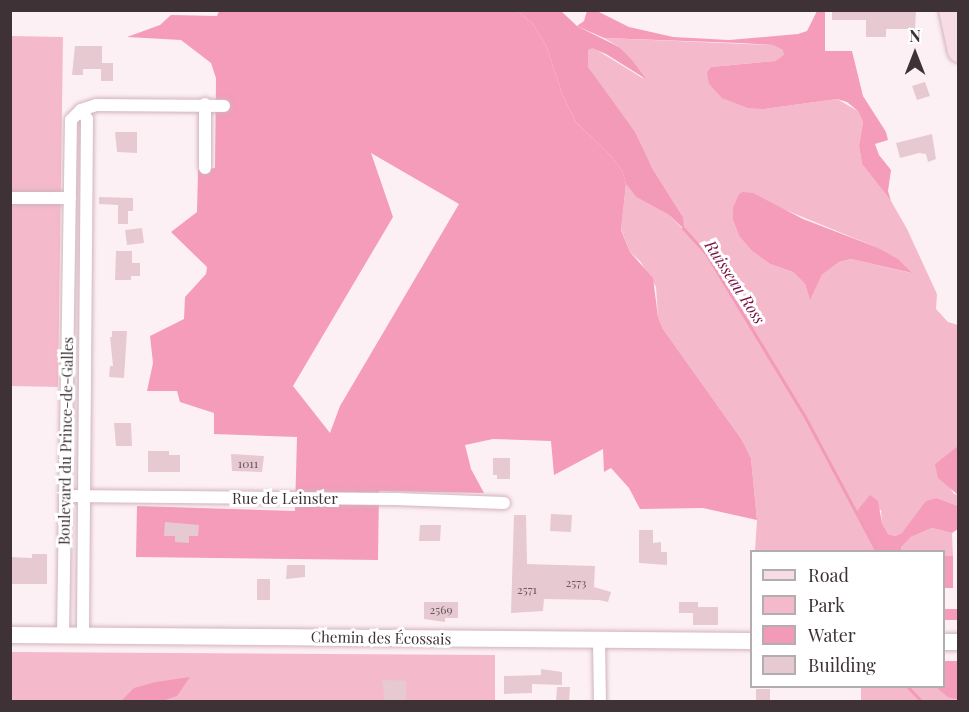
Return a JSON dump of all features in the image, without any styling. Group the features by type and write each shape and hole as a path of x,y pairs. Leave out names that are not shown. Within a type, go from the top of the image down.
{"main road":[{"path":"949,10 958,52"},
{"name":"Chemin des Écossais","path":"10,635 750,641"}],"street":[{"path":"205,104 205,168"},
{"path":"81,110 107,105 205,104 224,106"},
{"name":"Boulevard du Prince-de-Galles","path":"63,634 71,120 81,110 87,119 83,634"},
{"path":"10,198 70,198"},
{"path":"69,248 86,248"},
{"name":"Rue de Leinster","path":"65,496 396,499 504,503"},
{"path":"600,640 600,702"}],"green space":[{"path":"11,36 63,37 58,387 11,386"},
{"path":"604,38 773,45 784,50 785,55 775,61 711,67 764,109 837,99 858,111 863,122 859,146 862,164 891,201 907,229 937,294 936,309 948,322 958,325 958,447 935,464 954,494 958,495 958,506 937,498 902,533 895,536 888,534 882,523 881,510 864,506 857,511 876,550 755,550 757,520 751,458 742,440 663,329 658,317 656,287 640,261 630,252 621,229 626,184 636,197 669,215 683,229 683,217 588,67 588,49 592,47 644,79 619,47","holes":["733,208 783,209 876,247 911,273 851,259 839,262 822,275 810,299 805,284 793,272 770,264 752,251 739,236 733,220"]},
{"path":"932,528 952,533 953,556 945,556 945,550 901,550 900,547 911,537"},
{"path":"10,652 495,655 495,701 11,701"},
{"path":"861,688 938,688 958,701 861,701"}],"shaded area":[{"path":"219,11 518,11 533,24 546,45 563,96 576,122 622,170 626,184 621,230 630,252 653,278 658,317 663,329 742,440 751,458 757,520 703,508 640,509 629,488 611,468 604,472 603,449 554,475 551,441 493,439 465,445 471,469 484,493 379,491 378,560 136,557 137,506 295,511 297,437 214,434 214,413 180,402 177,391 147,391 153,363 150,336 184,319 185,297 206,274 207,267 171,232 197,212 198,170 215,168 216,78 211,63 181,40 127,37 160,25 171,15 217,16","holes":["371,153 459,204 340,406 330,433 293,386 393,217"]},
{"path":"587,11 597,11 629,27 673,37 729,40 798,34 807,31 817,11 825,11 825,51 852,51 863,96 886,132 888,140 875,144 879,155 891,170 888,191 891,201 862,164 859,146 863,122 858,111 847,102 837,99 764,109 748,108 722,98 709,84 707,73 711,67 775,61 784,55 783,50 773,45 604,38 577,26 584,21"},
{"path":"753,193 803,219 876,247 898,259 912,273 851,259 839,262 822,275 810,300 805,284 793,272 770,264 752,251 739,236 733,220 733,208 739,194"},
{"path":"958,446 958,495 938,478 935,464"},
{"path":"870,495 878,501 882,523 888,534 895,536 902,533 926,501 937,498 958,506 958,529 952,533 932,528 911,537 901,547 901,550 876,550 857,511"},
{"path":"945,556 953,556 953,588 945,588"},
{"path":"945,609 958,609 958,620 945,620"},
{"path":"945,661 958,661 958,700 948,697 937,688 945,688"}],"water":[{"path":"518,11 561,11 577,26 619,47 632,60 646,79 606,54 592,48 588,50 588,67 635,132 652,168 683,217 684,229 669,215 636,197 626,184 622,170 611,156 576,122 563,96 546,45 533,24"},
{"path":"190,677 177,696 162,701 121,701 134,688"}],"building":[{"path":"832,10 916,11 915,29 886,29 886,37 866,37 866,20 832,20"},
{"path":"75,46 102,46 102,63 113,63 113,81 101,81 101,69 83,69 83,75 72,75"},
{"path":"925,82 930,96 917,100 912,86"},
{"path":"115,132 137,132 137,153 117,152"},
{"path":"932,134 936,159 928,162 926,154 919,153 900,158 896,143"},
{"path":"99,197 133,198 133,211 128,211 128,224 118,224 118,205 99,204"},
{"path":"142,228 144,243 127,245 125,230"},
{"path":"116,251 132,251 132,263 140,263 140,276 131,276 131,280 115,280"},
{"path":"112,331 127,331 124,378 109,377 110,366 113,366 110,337 112,337"},
{"path":"114,423 131,423 132,446 116,446"},
{"path":"148,451 169,451 169,455 180,455 180,472 148,472"},
{"path":"231,454 264,456 262,472 232,471"},
{"path":"493,458 510,458 510,479 497,479 497,475 493,475"},
{"path":"551,514 572,515 571,532 550,531"},
{"path":"514,515 526,515 527,564 595,566 594,587 611,592 608,602 544,599 543,611 511,613"},
{"path":"165,522 199,525 198,536 189,536 189,543 175,542 175,536 164,536"},
{"path":"420,525 441,525 440,541 419,541"},
{"path":"639,530 653,530 653,543 661,542 661,552 667,552 667,565 639,563"},
{"path":"32,554 47,554 47,584 10,584 10,557 32,558"},
{"path":"287,565 305,565 305,577 286,579"},
{"path":"257,579 270,579 270,600 257,600"},
{"path":"424,602 458,602 458,618 445,618 445,622 424,619"},
{"path":"679,602 698,602 698,607 718,607 718,625 693,625 693,613 679,613"},
{"path":"541,669 562,672 562,685 532,684 532,693 504,694 504,676 541,675"},
{"path":"382,680 406,681 406,702 385,702"},
{"path":"557,687 570,687 569,702 556,702"},
{"path":"756,689 770,689 770,702 756,702"}],"waterway":[{"name":"Ruisseau Ross","path":"683,228 707,255 804,415 876,550"},
{"name":"Ruisseau Ross","path":"909,688 922,702"}]}
